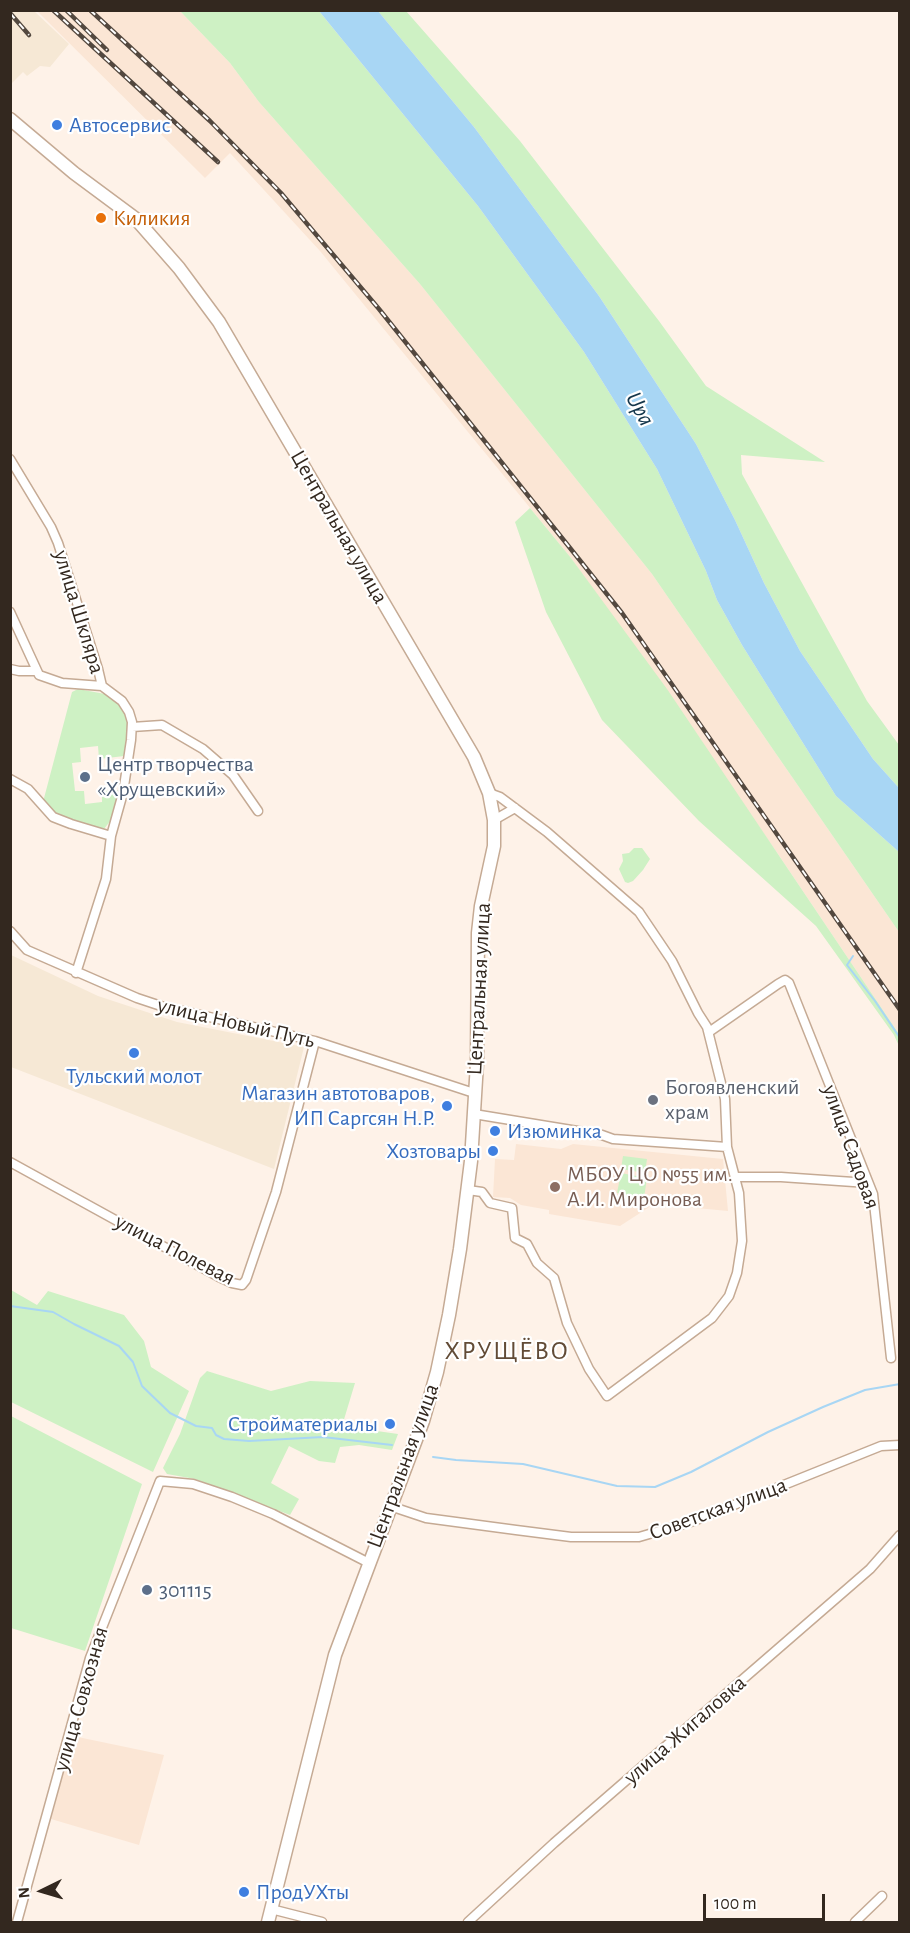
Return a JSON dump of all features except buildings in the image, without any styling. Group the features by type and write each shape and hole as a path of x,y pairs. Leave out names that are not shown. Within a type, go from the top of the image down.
{"main road":[{"name":"Центральная улица","path":"10,119 58,160 136,219 179,268 219,322 474,757 489,793 494,820 494,846 481,906 478,933 477,1063 474,1114 468,1190 457,1276 434,1380 410,1458 390,1506 336,1655 268,1923"}],"street":[{"name":"улица Шкляра","path":"10,459 56,538 102,686 122,701 130,715 132,727"},
{"path":"10,612 36,671 44,678 62,683 102,686"},
{"path":"10,669 36,671"},
{"path":"76,973 106,879 111,836 123,793 132,727 162,725 203,749 232,775 258,811"},
{"path":"10,779 28,789 53,817 111,836"},
{"path":"468,1190 482,1192 490,1203 512,1208 515,1238 529,1246 537,1263 554,1278 564,1316 589,1369 607,1396 712,1318 729,1296 739,1266 742,1241 739,1193 727,1147 725,1098 709,1032 672,961 639,912 615,889 515,808 500,797 489,793"},
{"path":"494,820 515,808"},
{"name":"улица Новый Путь","path":"10,931 27,950 127,995 160,1006 315,1041 474,1093"},
{"name":"улица Садовая","path":"709,1032 785,980 790,984 875,1200 891,1358"},
{"name":"улица Полевая","path":"10,1162 219,1277 242,1285 246,1280 276,1192 315,1041"},
{"path":"474,1114 602,1135 613,1139 727,1147"},
{"path":"736,1177 781,1177 868,1183"},
{"name":"Советская улица","path":"390,1506 426,1518 571,1537 639,1537 694,1521 881,1446 900,1445"},
{"name":"улица Совхозная","path":"17,1923 90,1658 159,1481 193,1484 232,1497 273,1514 369,1563"},
{"name":"улица Жигаловка","path":"468,1923 554,1843 870,1569 900,1535"},
{"path":"855,1923 882,1896"},
{"path":"271,1909 322,1923"}],"shaded area":[{"path":"11,10 34,11 69,44 50,67 40,66 27,76 23,72 11,84"},
{"path":"37,11 180,11 230,63 259,102 420,284 652,574 899,932 899,1034 778,854 571,558 320,251 230,153 205,178"},
{"path":"11,955 98,996 177,1022 304,1047 274,1169 11,1067"},
{"path":"516,1144 561,1149 573,1144 723,1159 728,1211 654,1204 620,1226 549,1214 549,1210 521,1205 510,1198 493,1197 495,1159 514,1160"},
{"path":"73,1736 164,1755 139,1845 51,1819"}],"green space":[{"path":"180,11 319,11 478,206 584,352 657,469 706,571 717,600 742,645 836,796 899,852 899,932 652,574 420,284 259,102 230,63"},
{"path":"378,11 406,11 520,141 659,321 706,386 825,462 741,455 742,474 867,701 899,745 899,788 873,759 800,651 696,444 599,296 474,127"},
{"path":"530,508 571,558 667,689 899,1034 899,1046 894,1035 816,926 699,821 602,720 546,612 515,522"},
{"path":"78,689 105,694 118,702 128,721 124,756 99,759 98,746 80,748 81,762 72,763 75,791 84,791 85,804 102,802 102,791 120,790 111,820 104,829 60,817 43,802 72,692"},
{"path":"634,848 642,848 650,859 633,881 628,883 625,882 619,869 623,861 622,854 629,853"},
{"path":"623,1156 647,1159 645,1173 621,1169"},
{"path":"621,1173 647,1178 644,1198 617,1193"},
{"path":"11,1290 37,1305 48,1291 124,1315 144,1341 151,1367 189,1391 153,1472 11,1402"},
{"path":"207,1371 271,1391 310,1381 355,1383 342,1426 398,1434 392,1450 359,1445 340,1447 335,1463 319,1461 289,1446 271,1483 299,1499 290,1515 195,1479 167,1474 163,1468 180,1434 200,1378"},
{"path":"11,1416 142,1484 85,1651 11,1628"}],"water":[{"name":"Upa","path":"319,11 378,11 474,127 599,296 696,444 800,651 873,759 899,788 899,852 836,796 742,645 717,600 706,571 657,469 584,352 478,206"}],"waterway":[{"path":"853,956 847,965 900,1038"},
{"path":"10,1306 53,1312 119,1346 133,1362 142,1386 170,1413 196,1426 212,1428 216,1435 224,1439 249,1441 323,1437 392,1445"},
{"path":"433,1457 523,1464 617,1486 655,1487 691,1472 768,1432 823,1407 865,1390 900,1384"}],"railway":[{"path":"53,10 218,162"},
{"path":"66,10 107,50"},
{"path":"90,10 210,121 281,193 379,309 622,613 900,1010"},
{"path":"10,13 29,35"}],"place":[{"name":"Автосервис","path":"57,125"},
{"name":"Киликия","path":"101,218"},
{"name":"Центр творчества «Хрущевский»","path":"85,777"},
{"name":"Тульский молот","path":"134,1053"},
{"name":"Богоявленский храм","path":"653,1100"},
{"name":"Магазин автотоваров, ИП Саргсян Н.Р.","path":"447,1106"},
{"name":"Изюминка","path":"495,1131"},
{"name":"Хозтовары","path":"493,1151"},
{"name":"МБОУ ЦО №55 им. А.И. Миронова","path":"555,1187"},
{"name":"Стройматериалы","path":"390,1424"},
{"name":"301115","path":"147,1590"},
{"name":"ПродУХты","path":"244,1892"}],"district":[{"name":"ХРУЩЁВО","path":"507,1351"}]}
